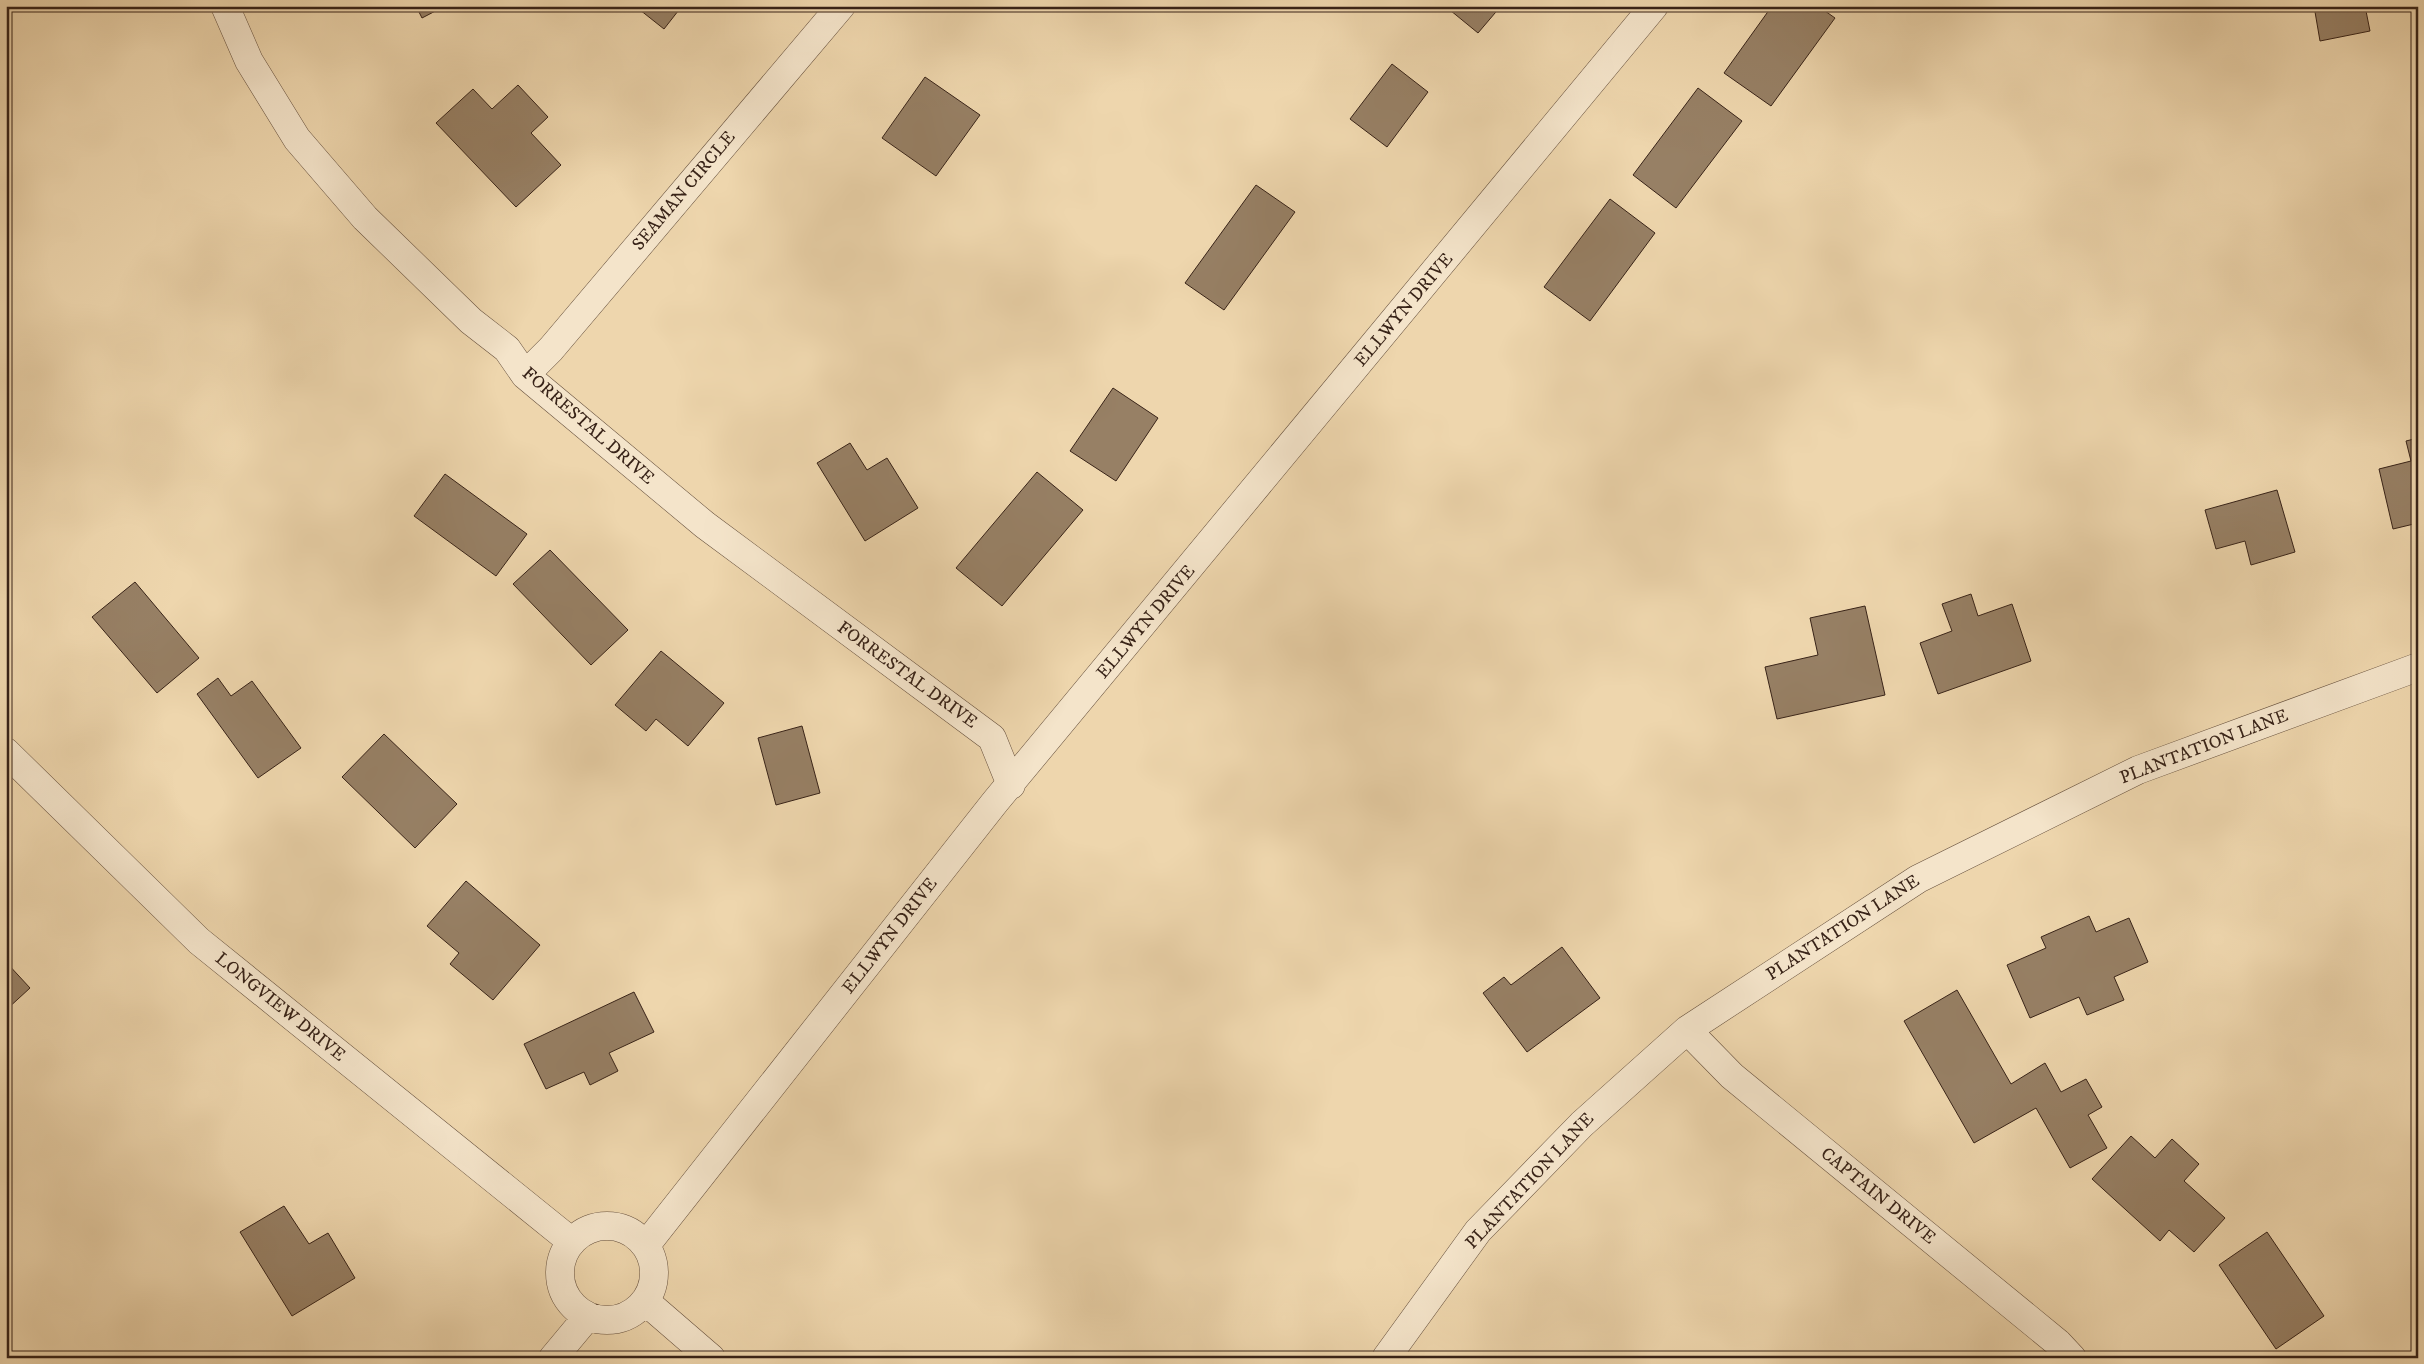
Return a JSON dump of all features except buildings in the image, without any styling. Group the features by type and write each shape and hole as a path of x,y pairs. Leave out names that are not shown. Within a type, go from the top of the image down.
{"street":[{"name":"FORRESTAL DRIVE","path":"225,6 249,61 298,139 365,218 471,321 507,349 525,375 705,525 992,738 1011,785"},
{"name":"SEAMAN CIRCLE","path":"525,375 551,349 841,6"},
{"name":"ELLWYN DRIVE","path":"646,1246 1011,785 1654,6"},
{"name":"PLANTATION LANE","path":"1386,1358 1478,1231 1582,1124 1687,1030 1927,875 2138,770 2418,667"},
{"name":"LONGVIEW DRIVE","path":"6,752 199,941 572,1242"},
{"name":"CAPTAIN DRIVE","path":"1687,1030 1732,1076 2058,1343 2072,1358"},
{"path":"604,1226 620,1228 634,1234 646,1246 653,1259 655,1275 652,1290 645,1302 633,1314 618,1320 603,1321 588,1316 574,1308 565,1296 560,1281 560,1265 565,1250 588,1229 604,1226"},
{"path":"645,1302 711,1358"},
{"path":"553,1358 588,1316"}]}
